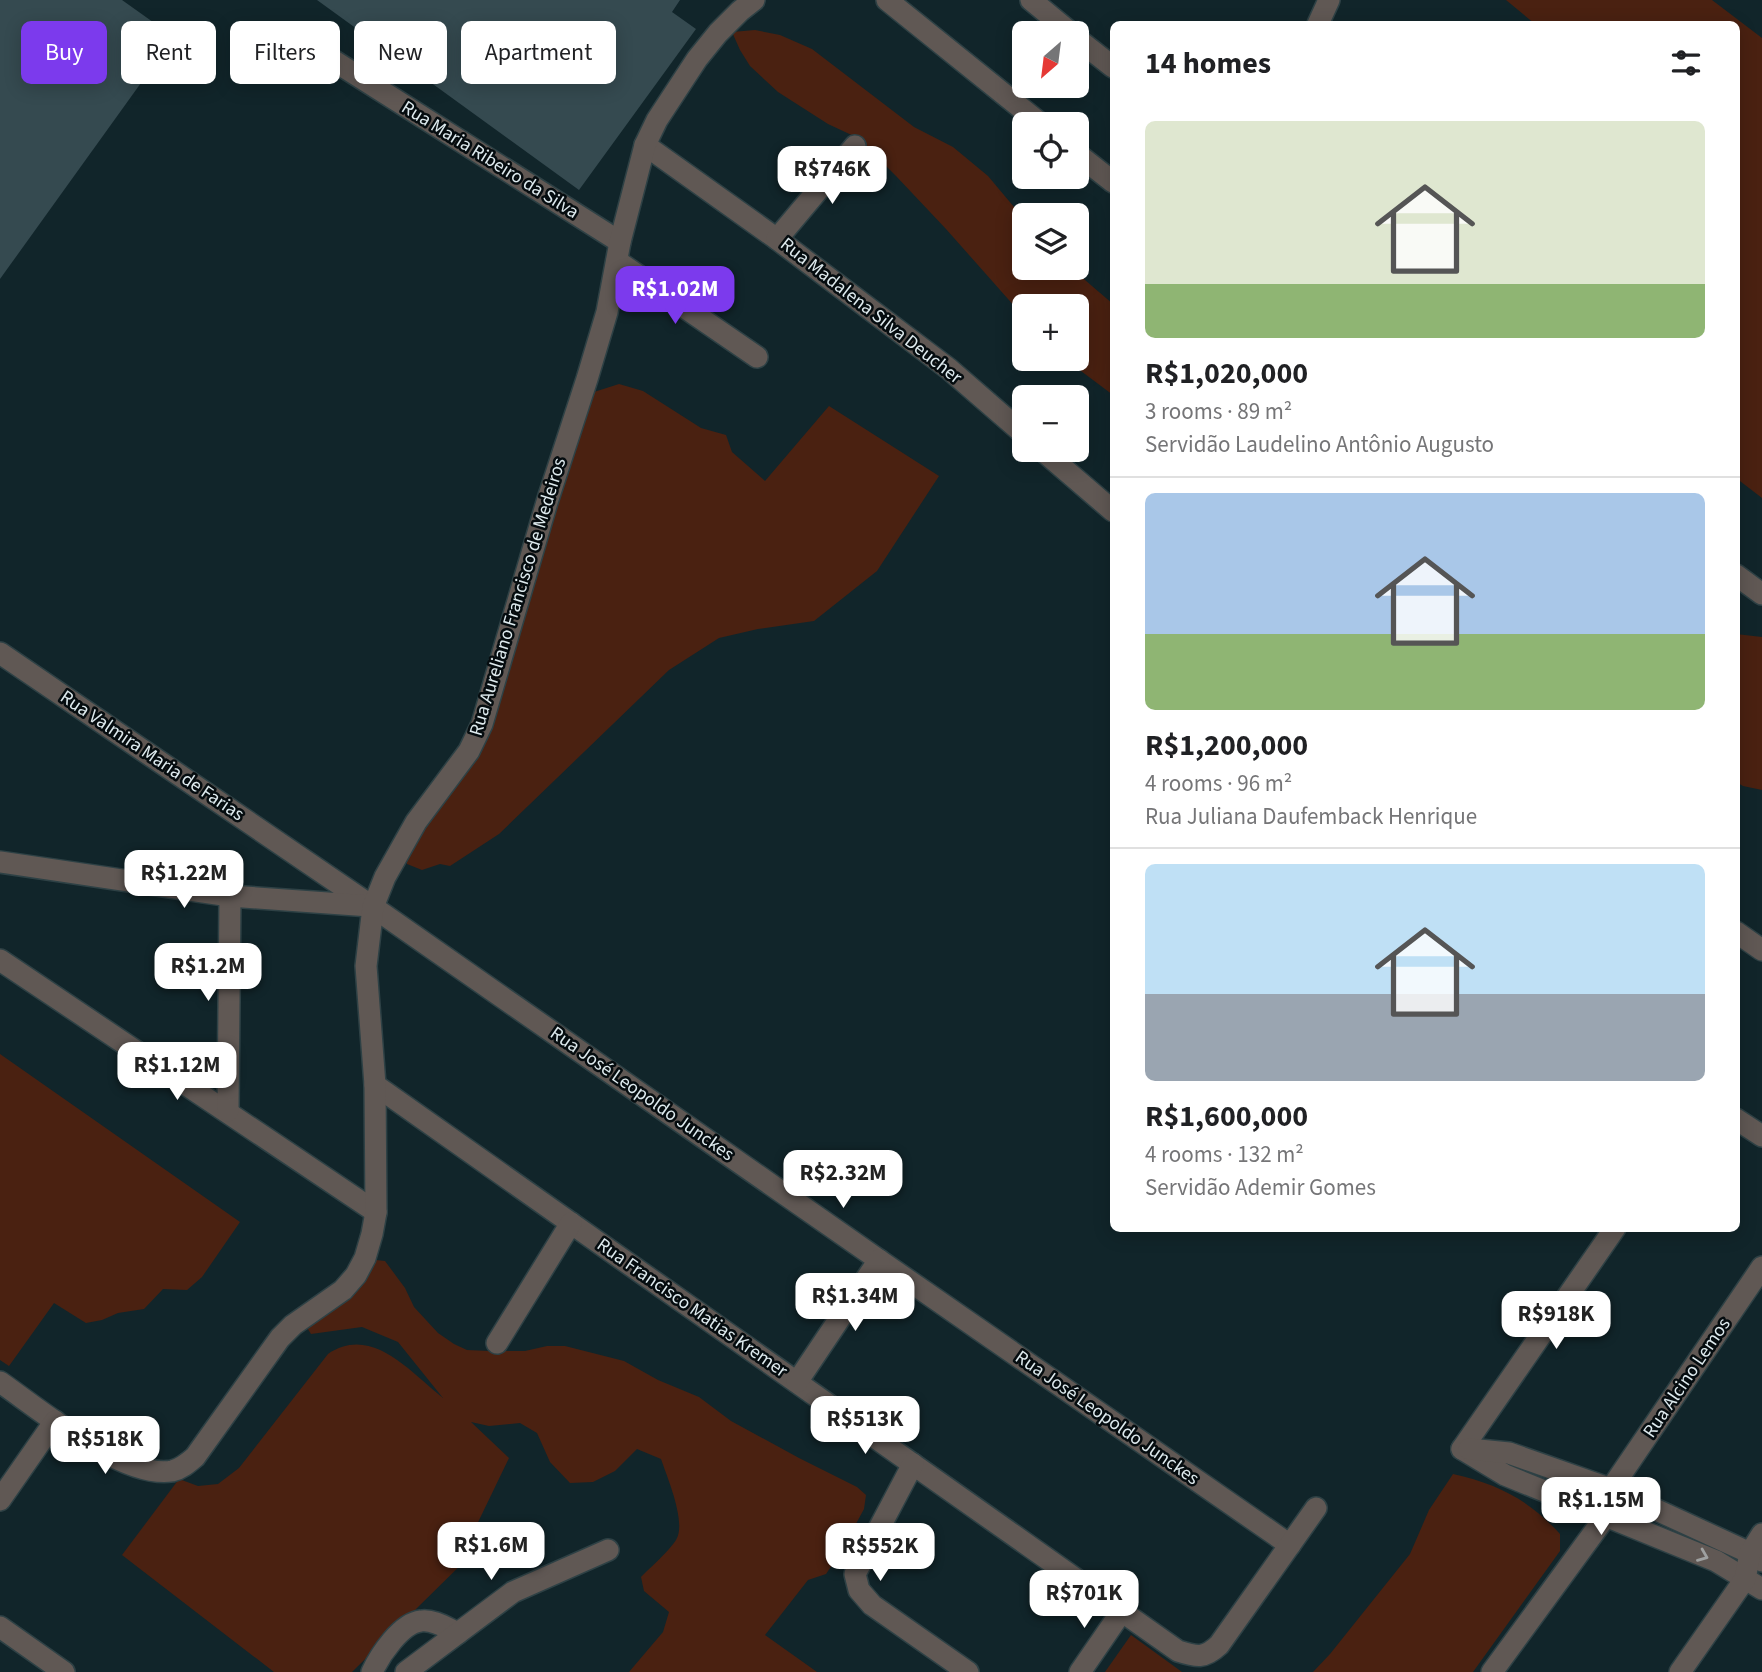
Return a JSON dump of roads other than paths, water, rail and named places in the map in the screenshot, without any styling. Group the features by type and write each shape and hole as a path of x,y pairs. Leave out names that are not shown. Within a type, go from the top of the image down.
{"street":[{"name":"Rua Aureliano Francisco de Medeiros","path":"55,1421 112,1456 135,1466 173,1471 184,1466 195,1457 292,1325 343,1290 356,1275 365,1258 376,1212 375,1085 366,966 373,906 385,877 416,822 469,751 482,724 547,502 607,312 618,251 645,145 657,120 697,59 733,18 754,0"},
{"path":"887,0 1026,112"},
{"path":"1031,0 1056,21"},
{"path":"1319,21 1329,0"},
{"path":"1089,48 1110,65"},
{"name":"Rua Maria Ribeiro da Silva","path":"340,66 618,251 757,357"},
{"name":"Rua Madalena Silva Deucher","path":"645,145 778,239 949,369 1012,424"},
{"path":"778,239 855,146"},
{"path":"1089,164 1110,181"},
{"path":"1056,462 1110,508"},
{"path":"1740,578 1762,594"},
{"name":"Rua Valmira Maria de Farias","path":"0,653 373,906"},
{"path":"0,862 230,896 373,906"},
{"path":"228,1111 230,896"},
{"name":"Rua José Leopoldo Junckes","path":"373,906 1290,1545"},
{"path":"1740,935 1762,950"},
{"path":"0,960 376,1212"},
{"name":"Rua Francisco Matias Kremer","path":"375,1085 1178,1651 1201,1656 1210,1653 1219,1645 1316,1508"},
{"path":"1740,1122 1762,1136"},
{"path":"497,1343 571,1223"},
{"path":"1462,1449 1612,1232"},
{"path":"797,1382 879,1260"},
{"name":"Rua Alcino Lemos","path":"1611,1489 1762,1267"},
{"path":"0,1382 55,1421 0,1500"},
{"path":"1462,1449 1509,1452 1611,1489 1756,1557"},
{"path":"1462,1449 1505,1475 1716,1561 1753,1584"},
{"path":"913,1464 855,1574 859,1590 872,1605 968,1672"},
{"path":"1492,1672 1606,1516"},
{"path":"1679,1672 1753,1584 1762,1534"},
{"path":"406,1672 513,1592 608,1550"},
{"path":"1080,1672 1122,1611"},
{"path":"372,1672 377,1660 393,1640 411,1624 423,1620 458,1633"},
{"path":"0,1627 64,1672"}]}
